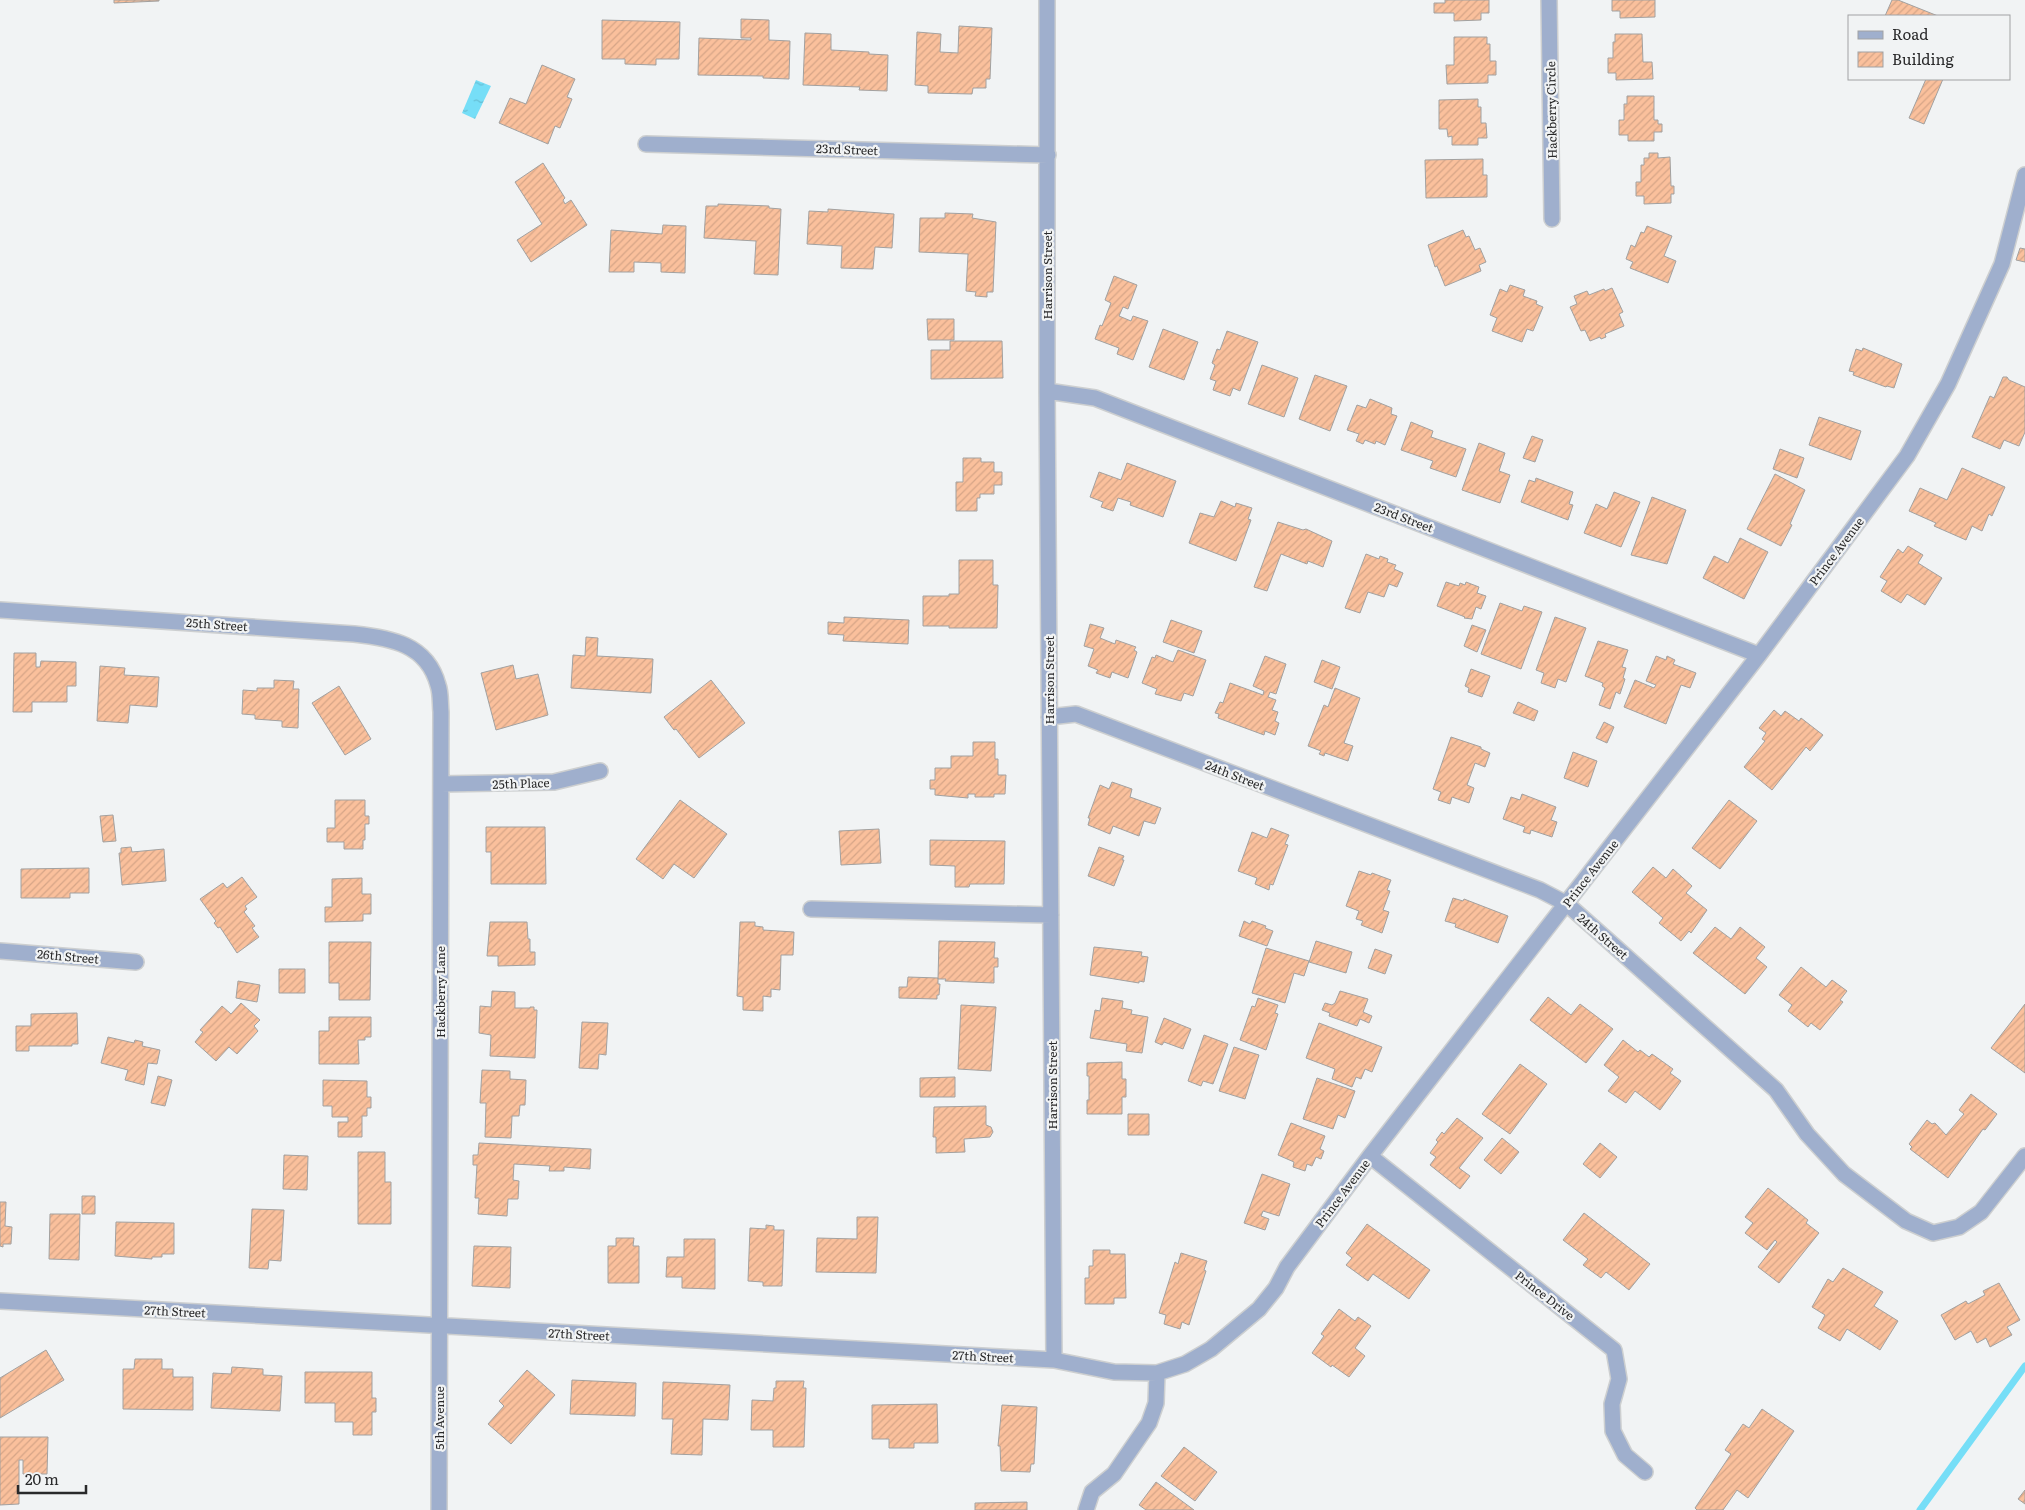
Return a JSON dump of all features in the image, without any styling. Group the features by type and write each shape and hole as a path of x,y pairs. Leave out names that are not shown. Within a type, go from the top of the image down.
{"street":[{"name":"Harrison Street","path":"1047,0 1046,391 1054,1360"},
{"name":"Hackberry Circle","path":"1549,0 1552,219"},
{"name":"23rd Street","path":"646,144 1048,154"},
{"name":"Prince Avenue","path":"1157,1373 1184,1364 1211,1349 1259,1309 1276,1288 1287,1267 1370,1156 1760,654 1907,456 1948,384 2002,264 2025,175"},
{"name":"23rd Street","path":"1046,391 1095,398 1760,654"},
{"name":"25th Street","path":"0,610 380,637 406,644 428,661"},
{"name":"Hackberry Lane","path":"428,661 439,685 441,784 438,1326"},
{"name":"24th Street","path":"1049,717 1076,714 1540,890 1567,904 1776,1090 1808,1134 1844,1174 1906,1222 1933,1233 1959,1227 1981,1212 2025,1156"},
{"name":"25th Place","path":"441,784 554,782 600,771"},
{"path":"811,908 1051,915"},
{"name":"26th Street","path":"0,950 136,962"},
{"name":"Prince Drive","path":"1370,1156 1614,1350 1619,1379 1612,1404 1613,1431 1625,1455 1645,1472"},
{"name":"27th Street","path":"0,1301 1054,1360 1114,1372 1157,1373"},
{"name":"5th Avenue","path":"438,1326 439,1510"},
{"path":"1086,1510 1092,1492 1114,1474 1150,1423 1156,1403 1157,1373"}],"water":[{"path":"476,80 491,86 475,119 462,113"}],"building":[{"path":"114,0 159,0 159,1 114,3"},
{"path":"1445,0 1489,0 1489,13 1481,13 1481,20 1454,21 1454,13 1434,13 1434,3 1445,3"},
{"path":"1612,0 1655,0 1655,17 1620,18 1620,11 1612,11"},
{"path":"1892,0 1898,0 1936,15 1885,15"},
{"path":"741,19 769,20 769,40 790,41 789,79 763,78 763,76 698,75 699,38 751,40 751,38 741,38"},
{"path":"602,20 680,22 679,59 656,59 656,65 625,64 625,59 602,59"},
{"path":"959,26 992,28 990,79 986,79 986,88 973,88 972,94 928,93 928,86 915,85 917,32 941,34 940,52 958,53"},
{"path":"805,33 831,34 831,50 888,55 887,91 859,90 860,87 803,85"},
{"path":"1615,34 1642,34 1643,62 1652,62 1653,79 1616,80 1616,73 1608,73 1608,58 1613,58"},
{"path":"1454,37 1487,37 1487,44 1490,44 1490,61 1496,61 1496,75 1488,75 1488,83 1447,84 1446,65 1454,65"},
{"path":"542,65 575,79 567,97 572,99 560,128 555,126 548,144 499,123 510,98 526,104"},
{"path":"1926,80 1943,80 1924,124 1909,118"},
{"path":"1627,96 1654,96 1654,120 1658,120 1658,124 1662,124 1662,132 1654,132 1654,141 1628,141 1628,135 1619,135 1619,120 1624,120 1624,104 1627,104"},
{"path":"1478,99 1478,107 1481,107 1481,123 1486,123 1487,138 1478,138 1478,145 1452,145 1452,136 1448,137 1447,129 1439,129 1439,100"},
{"path":"1649,153 1658,153 1658,158 1670,157 1671,186 1674,186 1674,194 1671,194 1671,203 1644,204 1644,196 1636,196 1636,182 1641,182 1641,165 1644,165 1644,158 1649,158"},
{"path":"1483,159 1483,175 1487,175 1487,197 1426,198 1425,160"},
{"path":"543,163 565,198 563,200 565,204 571,200 587,225 531,262 517,240 542,224 515,182"},
{"path":"718,204 769,206 769,208 781,209 778,275 754,274 756,241 704,238 706,206 718,206"},
{"path":"828,209 894,214 892,248 875,247 873,269 841,268 842,246 807,244 809,211 828,212"},
{"path":"945,213 973,214 972,218 996,222 993,292 987,292 987,297 975,296 976,292 966,291 968,254 919,252 920,218 945,218"},
{"path":"663,225 686,226 685,273 661,272 661,263 634,262 634,272 609,272 611,230 662,234"},
{"path":"1647,226 1672,236 1664,256 1676,261 1668,283 1630,268 1633,262 1626,259 1631,245 1635,247 1641,232 1644,233"},
{"path":"1463,230 1466,237 1469,236 1475,250 1480,248 1486,262 1479,265 1481,271 1445,286 1437,266 1435,267 1428,245"},
{"path":"2020,248 2025,249 2025,262 2016,260"},
{"path":"1114,276 1137,285 1128,309 1123,307 1119,316 1131,321 1133,316 1148,321 1133,360 1117,354 1119,348 1095,339 1111,303 1105,300"},
{"path":"1510,285 1525,290 1523,296 1537,301 1536,304 1543,307 1533,331 1527,329 1522,342 1492,331 1497,318 1490,315 1500,289 1507,292"},
{"path":"1612,288 1623,312 1619,314 1624,326 1605,334 1606,337 1590,341 1585,330 1581,331 1570,307 1577,304 1574,296 1587,291 1589,295"},
{"path":"927,319 954,319 954,340 928,340"},
{"path":"1163,329 1198,342 1184,380 1149,367"},
{"path":"1227,331 1258,342 1240,391 1233,388 1230,396 1213,390 1216,381 1210,379 1215,365 1212,363 1217,349 1220,350"},
{"path":"950,341 1002,341 1003,378 931,379 931,350 950,350"},
{"path":"1863,348 1902,364 1894,388 1853,375 1854,372 1849,371 1856,349 1862,351"},
{"path":"1262,365 1298,378 1284,417 1248,404"},
{"path":"1315,375 1347,386 1330,431 1299,419"},
{"path":"2003,377 2007,377 2009,380 2025,387 2025,432 2019,446 2004,440 2000,449 1972,437 1990,396 1994,398"},
{"path":"1370,399 1392,408 1391,414 1397,416 1385,445 1376,441 1375,444 1365,440 1363,444 1356,441 1359,434 1347,430 1357,405 1366,408"},
{"path":"1819,417 1861,431 1851,460 1809,445"},
{"path":"1411,422 1433,431 1431,437 1466,449 1456,477 1430,468 1433,461 1401,450"},
{"path":"1532,436 1543,440 1535,462 1523,458"},
{"path":"1479,443 1505,453 1499,471 1510,475 1500,503 1462,490"},
{"path":"1780,449 1804,458 1797,478 1773,469"},
{"path":"963,458 981,458 981,462 994,462 994,472 1002,472 1002,485 994,485 994,494 980,494 980,498 977,498 977,511 956,511 956,482 963,482"},
{"path":"1127,463 1176,481 1163,517 1130,505 1131,502 1118,498 1113,511 1101,507 1103,502 1090,497 1099,472 1121,480"},
{"path":"1962,468 2005,487 1992,516 1989,514 1982,531 1972,526 1966,540 1934,526 1936,523 1909,511 1920,488 1947,500"},
{"path":"1775,474 1805,490 1790,524 1792,525 1781,546 1747,529"},
{"path":"1536,478 1573,492 1569,504 1573,505 1568,520 1521,502 1529,480 1535,482"},
{"path":"1614,492 1640,502 1621,547 1584,533 1596,504 1607,509"},
{"path":"1652,497 1686,510 1667,564 1631,555"},
{"path":"1221,501 1235,507 1236,503 1252,508 1248,519 1251,520 1236,561 1189,543 1200,513 1214,517"},
{"path":"1278,522 1303,530 1306,529 1332,541 1323,567 1308,561 1307,564 1281,554 1267,591 1254,587"},
{"path":"1740,538 1768,552 1744,599 1703,578 1714,556 1728,563"},
{"path":"1908,546 1923,555 1918,563 1942,578 1925,605 1907,594 1901,603 1881,591 1887,581 1880,577 1898,549 1903,553"},
{"path":"1366,554 1379,559 1380,556 1388,559 1387,562 1396,565 1394,569 1403,573 1397,587 1389,584 1384,597 1368,592 1360,613 1345,608"},
{"path":"959,560 993,560 993,585 998,585 997,628 923,626 923,596 959,594"},
{"path":"1446,582 1459,586 1460,583 1465,585 1466,582 1479,587 1477,593 1486,596 1481,609 1476,607 1472,619 1464,618 1437,606"},
{"path":"1500,603 1522,611 1524,606 1542,612 1521,669 1481,654"},
{"path":"844,617 909,620 908,644 843,641 844,635 828,634 828,622 844,623"},
{"path":"1555,617 1586,628 1566,682 1558,679 1555,688 1541,683 1544,673 1536,670"},
{"path":"1171,620 1202,631 1194,653 1163,642"},
{"path":"1090,624 1104,628 1100,638 1115,644 1116,640 1136,647 1134,650 1137,652 1128,678 1112,672 1110,678 1096,673 1098,670 1088,666 1094,649 1084,646"},
{"path":"1472,625 1486,630 1477,652 1464,646"},
{"path":"586,637 598,638 597,656 653,659 651,693 571,688 573,655 585,656"},
{"path":"1598,641 1628,650 1622,667 1626,668 1623,678 1625,679 1620,694 1616,692 1610,709 1599,705 1605,688 1602,686 1603,683 1585,676"},
{"path":"1178,650 1206,660 1193,696 1184,693 1181,701 1155,694 1157,689 1142,683 1152,657 1155,658 1156,655 1173,662"},
{"path":"14,653 36,653 36,667 40,667 41,661 76,662 76,686 67,686 67,702 32,702 32,712 13,712"},
{"path":"1265,656 1286,664 1276,694 1270,692 1268,697 1276,700 1272,710 1278,712 1275,721 1279,723 1275,735 1265,731 1264,735 1218,718 1219,714 1215,713 1220,702 1223,703 1230,683 1263,695 1264,691 1253,686"},
{"path":"1656,656 1666,660 1667,656 1675,660 1673,664 1696,673 1690,688 1681,685 1666,724 1624,707 1635,680 1654,688 1656,685 1646,681"},
{"path":"1322,660 1340,667 1332,689 1314,682"},
{"path":"513,665 516,679 538,674 548,715 496,730 481,673"},
{"path":"100,666 125,668 124,675 159,677 157,707 130,705 128,723 97,721"},
{"path":"1471,669 1490,676 1482,697 1468,692 1469,688 1465,686"},
{"path":"274,680 294,681 293,689 299,689 298,728 282,727 282,721 255,719 255,715 242,714 243,690 257,691 257,688 274,688"},
{"path":"711,680 745,723 699,758 664,717"},
{"path":"339,686 371,739 345,755 312,703"},
{"path":"1335,688 1360,698 1344,743 1353,746 1348,761 1325,753 1324,756 1319,754 1321,751 1308,746 1324,705 1328,707"},
{"path":"1518,702 1538,711 1534,721 1513,713"},
{"path":"1774,710 1781,716 1785,711 1799,721 1801,718 1823,735 1810,751 1806,747 1772,790 1744,767 1765,741 1762,739 1766,733 1759,728"},
{"path":"1604,722 1614,727 1607,743 1596,738"},
{"path":"1451,737 1481,747 1481,749 1490,753 1485,767 1475,763 1467,785 1474,788 1469,803 1452,797 1450,804 1438,800 1441,792 1433,789"},
{"path":"973,742 995,742 995,759 998,759 998,775 1006,775 1005,794 994,794 994,797 975,797 975,794 968,794 968,798 935,795 935,789 930,789 930,780 935,780 935,768 951,768 951,756 973,756"},
{"path":"1573,752 1597,761 1588,787 1564,778"},
{"path":"1112,782 1132,789 1130,797 1161,808 1155,824 1144,821 1139,836 1113,826 1110,834 1088,825 1090,818 1088,818 1100,785 1109,789"},
{"path":"1522,794 1556,807 1551,820 1557,822 1552,837 1531,830 1530,834 1523,832 1525,827 1503,819 1511,797 1520,800"},
{"path":"335,800 365,800 365,816 369,816 369,824 365,824 363,849 344,849 344,842 327,842 327,828 335,828"},
{"path":"680,800 727,834 694,878 674,864 663,879 636,859"},
{"path":"1729,800 1757,821 1720,869 1692,848"},
{"path":"113,815 116,841 103,842 100,816"},
{"path":"486,827 545,827 546,884 491,884 491,852 486,852"},
{"path":"1271,828 1289,835 1285,844 1288,845 1273,885 1270,884 1269,890 1255,884 1257,878 1238,871 1252,832 1267,838"},
{"path":"879,829 881,863 841,865 839,831"},
{"path":"930,840 1005,841 1004,884 970,884 969,887 955,887 955,866 930,865"},
{"path":"131,847 132,852 164,849 166,881 122,885 119,853 121,853 121,848"},
{"path":"1099,847 1124,856 1114,886 1088,876"},
{"path":"1653,867 1666,878 1673,869 1692,886 1686,893 1707,910 1691,933 1689,931 1681,941 1659,923 1663,918 1632,892"},
{"path":"89,868 89,893 70,893 70,898 21,898 21,869"},
{"path":"1359,871 1371,875 1372,873 1391,880 1387,890 1390,891 1383,910 1389,912 1382,933 1361,925 1363,921 1356,919 1359,911 1346,906"},
{"path":"242,877 257,897 245,906 247,909 244,912 255,926 252,928 259,937 237,953 220,927 218,928 214,923 216,921 200,899 223,883 227,888"},
{"path":"362,878 362,894 371,894 371,914 363,914 363,921 325,922 325,907 332,907 332,879"},
{"path":"1453,898 1463,901 1464,899 1508,916 1498,943 1455,927 1456,924 1445,921"},
{"path":"1244,921 1250,924 1252,921 1266,926 1265,928 1273,931 1267,946 1239,936"},
{"path":"490,922 527,922 530,952 535,952 535,965 498,966 498,956 487,956"},
{"path":"740,922 755,922 755,926 763,927 763,930 794,932 793,955 781,955 780,990 771,989 771,997 763,996 763,1011 743,1010 743,997 737,996"},
{"path":"1715,927 1731,939 1740,927 1765,947 1756,958 1767,967 1745,994 1693,953"},
{"path":"939,941 995,942 994,958 998,958 998,967 994,967 994,983 938,979"},
{"path":"1316,941 1352,952 1346,973 1309,962"},
{"path":"329,942 371,942 370,1000 339,1000 339,983 329,983"},
{"path":"1094,947 1142,952 1141,956 1148,957 1144,982 1139,981 1139,983 1090,975"},
{"path":"1266,948 1309,961 1304,976 1294,973 1285,1003 1252,993"},
{"path":"1375,949 1392,955 1385,974 1368,968"},
{"path":"1801,967 1826,987 1832,980 1847,991 1840,1000 1843,1002 1820,1030 1811,1023 1808,1027 1788,1011 1792,1005 1779,995"},
{"path":"279,969 305,969 305,993 279,993"},
{"path":"908,977 938,978 938,984 940,984 937,999 899,998 899,987 907,987"},
{"path":"238,981 260,985 257,1002 236,998"},
{"path":"492,991 515,992 515,1008 534,1007 534,1010 537,1010 535,1058 490,1056 491,1035 479,1033 480,1006 491,1007"},
{"path":"1340,991 1368,999 1363,1012 1372,1016 1369,1023 1360,1019 1357,1026 1329,1016 1330,1013 1322,1010 1325,1003 1332,1005 1335,1003"},
{"path":"1548,997 1571,1015 1580,1004 1613,1029 1586,1063 1530,1020"},
{"path":"1102,998 1123,1001 1122,1008 1132,1010 1131,1014 1148,1017 1142,1053 1126,1051 1127,1044 1090,1038 1095,1010 1100,1011"},
{"path":"1258,998 1278,1005 1275,1013 1278,1014 1266,1050 1240,1040 1252,1006 1255,1007"},
{"path":"241,1003 260,1020 254,1026 258,1031 237,1054 229,1047 216,1061 195,1042 203,1032 200,1030 222,1006 231,1014"},
{"path":"2025,1004 2025,1073 1991,1048"},
{"path":"961,1005 996,1007 991,1071 958,1069"},
{"path":"77,1013 78,1044 72,1044 72,1046 29,1046 29,1051 16,1051 16,1026 31,1026 31,1014"},
{"path":"329,1017 371,1017 371,1037 365,1037 365,1040 358,1040 359,1064 319,1064 319,1031 329,1031"},
{"path":"1164,1018 1191,1029 1183,1049 1164,1042 1162,1045 1155,1042"},
{"path":"582,1022 608,1023 606,1055 599,1054 598,1069 579,1068"},
{"path":"1319,1023 1382,1047 1372,1072 1365,1069 1361,1079 1356,1077 1352,1087 1332,1079 1335,1069 1306,1058"},
{"path":"1204,1035 1228,1044 1213,1084 1203,1081 1201,1086 1188,1081"},
{"path":"108,1037 134,1043 135,1040 143,1042 142,1046 160,1050 157,1064 148,1063 144,1085 125,1080 128,1070 101,1063"},
{"path":"1623,1040 1638,1052 1640,1050 1649,1057 1652,1054 1673,1069 1670,1073 1681,1081 1660,1110 1635,1091 1626,1103 1608,1091 1619,1077 1604,1065"},
{"path":"1234,1047 1259,1055 1245,1099 1219,1091"},
{"path":"1122,1062 1122,1079 1126,1079 1126,1097 1122,1097 1122,1114 1087,1114 1089,1076 1087,1076 1087,1063"},
{"path":"1520,1064 1547,1084 1510,1134 1482,1114"},
{"path":"482,1070 510,1071 510,1079 526,1080 525,1105 520,1105 519,1116 512,1116 511,1138 485,1137 486,1103 480,1103"},
{"path":"158,1076 172,1080 165,1106 151,1103"},
{"path":"955,1077 955,1097 920,1097 920,1078"},
{"path":"1317,1078 1355,1091 1345,1118 1338,1115 1333,1129 1303,1119"},
{"path":"323,1080 367,1081 367,1097 371,1097 371,1108 367,1108 367,1116 362,1116 362,1137 338,1137 338,1122 348,1122 348,1117 332,1117 332,1106 323,1106"},
{"path":"1971,1094 1997,1114 1985,1130 1983,1129 1948,1178 1910,1149 1912,1147 1909,1144 1927,1120 1932,1124 1935,1123 1946,1135 1964,1114 1959,1110"},
{"path":"986,1106 986,1125 991,1127 993,1132 990,1137 964,1139 965,1152 936,1153 936,1137 933,1137 934,1107"},
{"path":"1128,1114 1149,1114 1149,1135 1128,1135"},
{"path":"1457,1118 1483,1138 1459,1168 1470,1176 1460,1189 1430,1165 1436,1157 1430,1153 1438,1142 1436,1140 1442,1132 1444,1134"},
{"path":"1291,1123 1325,1136 1320,1149 1324,1151 1321,1159 1316,1157 1312,1166 1307,1164 1305,1171 1293,1167 1294,1162 1278,1155"},
{"path":"1502,1138 1519,1152 1501,1174 1484,1160"},
{"path":"479,1143 591,1149 590,1169 564,1167 564,1171 549,1171 550,1166 514,1164 513,1180 519,1181 518,1199 508,1199 507,1216 478,1214 479,1198 475,1198 477,1165 473,1165 473,1155 478,1155"},
{"path":"1600,1143 1617,1157 1600,1178 1583,1164"},
{"path":"358,1152 385,1152 385,1182 391,1182 391,1224 358,1224"},
{"path":"284,1155 308,1156 307,1190 283,1189"},
{"path":"1262,1174 1290,1184 1279,1216 1263,1211 1261,1216 1269,1219 1265,1230 1244,1223"},
{"path":"1768,1188 1808,1220 1806,1223 1819,1233 1779,1283 1758,1267 1777,1242 1775,1240 1767,1250 1745,1233 1753,1223 1745,1217"},
{"path":"82,1196 95,1196 95,1214 82,1214"},
{"path":"0,1202 6,1202 5,1226 12,1227 11,1244 3,1244 3,1247 0,1246"},
{"path":"252,1209 284,1210 281,1261 269,1260 268,1269 249,1268"},
{"path":"1584,1213 1650,1264 1629,1290 1606,1272 1601,1278 1583,1265 1588,1259 1563,1240"},
{"path":"50,1214 80,1214 79,1260 49,1259"},
{"path":"857,1217 878,1217 876,1273 816,1272 817,1238 857,1239"},
{"path":"116,1222 174,1223 174,1254 162,1254 162,1257 152,1257 152,1259 115,1256"},
{"path":"1367,1224 1430,1270 1409,1299 1373,1274 1368,1281 1346,1265 1352,1258 1346,1253"},
{"path":"766,1225 774,1226 774,1230 784,1230 782,1286 763,1286 763,1282 748,1281 750,1228 766,1229"},
{"path":"616,1238 634,1238 633,1246 639,1246 639,1283 608,1283 608,1246 616,1246"},
{"path":"684,1239 715,1239 715,1289 682,1288 682,1277 666,1277 667,1257 684,1257"},
{"path":"474,1246 511,1247 510,1288 472,1286"},
{"path":"1093,1250 1110,1250 1110,1254 1125,1254 1126,1298 1114,1298 1114,1304 1085,1304 1085,1278 1089,1278 1089,1266 1093,1266"},
{"path":"1181,1253 1207,1261 1204,1270 1206,1271 1189,1325 1182,1322 1180,1329 1164,1324 1166,1315 1159,1313 1175,1262 1178,1264"},
{"path":"1843,1268 1883,1292 1874,1306 1898,1321 1880,1350 1847,1329 1840,1341 1818,1328 1825,1315 1812,1307 1828,1279 1833,1282"},
{"path":"1999,1283 2020,1320 2007,1327 2012,1335 1990,1347 1986,1338 1977,1343 1971,1331 1955,1340 1941,1315 1966,1301 1968,1304 1985,1295 1983,1291"},
{"path":"1339,1309 1355,1321 1358,1317 1371,1326 1355,1348 1365,1356 1349,1377 1312,1353 1324,1336 1321,1334"},
{"path":"46,1350 64,1380 0,1418 0,1378"},
{"path":"135,1359 162,1359 162,1369 173,1369 173,1377 193,1377 193,1410 123,1409 123,1369 134,1369"},
{"path":"232,1367 263,1369 263,1375 282,1376 280,1411 211,1408 213,1373 231,1374"},
{"path":"527,1370 555,1395 511,1444 488,1424 504,1406 499,1401"},
{"path":"305,1372 372,1372 372,1398 376,1398 376,1412 372,1412 372,1435 353,1435 353,1422 335,1422 335,1403 305,1403"},
{"path":"572,1380 636,1383 635,1416 570,1414"},
{"path":"776,1381 804,1381 803,1388 806,1388 804,1447 773,1447 773,1430 751,1430 752,1400 773,1401"},
{"path":"663,1382 730,1385 728,1420 703,1419 702,1455 671,1454 673,1419 662,1419"},
{"path":"937,1404 938,1443 914,1443 914,1448 889,1448 889,1439 872,1439 872,1405"},
{"path":"1002,1405 1037,1407 1034,1464 1031,1464 1030,1472 1001,1471 1000,1446 998,1446"},
{"path":"1762,1409 1794,1431 1748,1498 1737,1490 1723,1510 1697,1510 1695,1508 1731,1454 1725,1450 1743,1424 1749,1428"},
{"path":"0,1437 48,1437 47,1474 23,1474 23,1460 19,1460 19,1504 0,1505"},
{"path":"1184,1447 1217,1472 1195,1501 1161,1476"},
{"path":"1156,1482 1194,1510 1146,1510 1139,1505"},
{"path":"2025,1490 2025,1504 2018,1499"},
{"path":"1027,1502 1027,1510 975,1510 975,1503"}],"waterway":[{"path":"1920,1510 2025,1366"}]}
